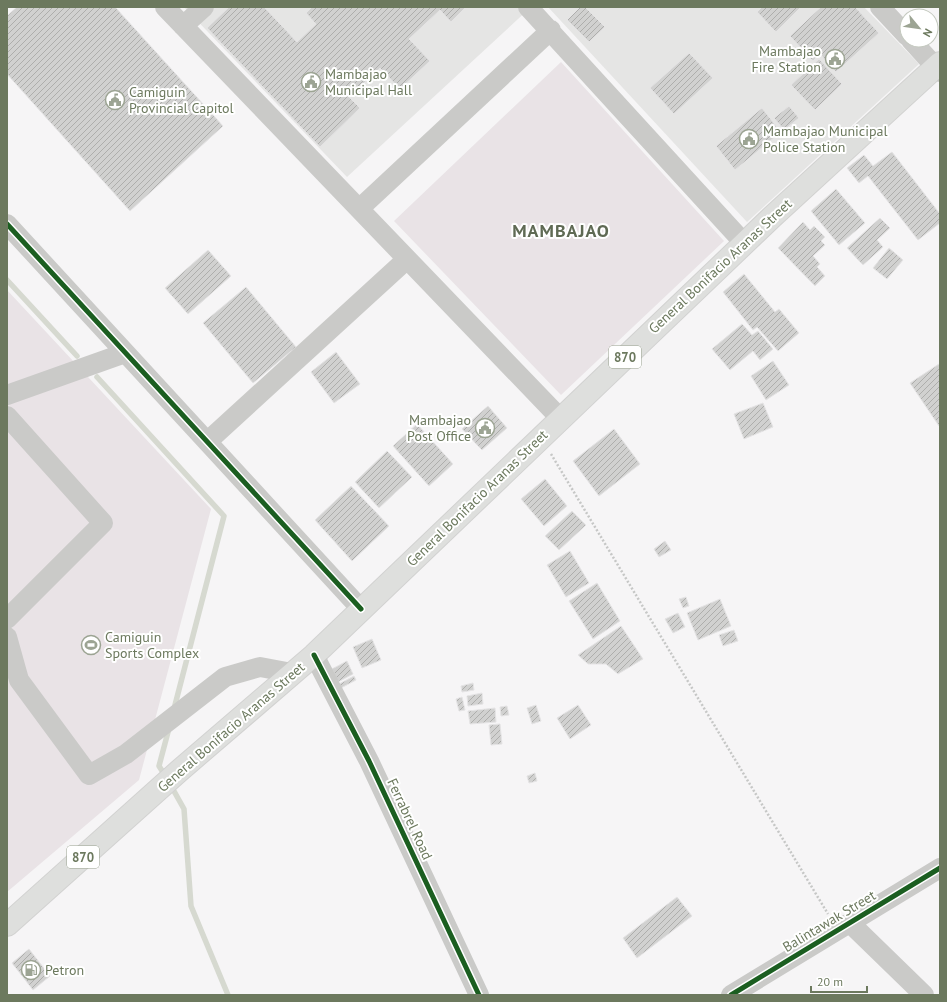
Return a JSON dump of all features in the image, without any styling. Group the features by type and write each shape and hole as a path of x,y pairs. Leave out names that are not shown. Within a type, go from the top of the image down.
{"main road":[{"name":"General Bonifacio Aranas Street","path":"7,924 314,654 744,244 939,67"}],"street":[{"path":"165,7 560,418"},
{"path":"183,26 204,7"},
{"path":"528,7 744,244"},
{"path":"880,7 899,27"},
{"path":"359,209 550,30"},
{"path":"919,48 939,67"},
{"path":"7,224 361,609"},
{"path":"208,441 407,259"},
{"path":"7,395 124,353"},
{"path":"7,416 103,523 7,619"},
{"path":"7,637 19,680 89,775 126,754 225,677 260,667 292,673"},
{"name":"Ferrabrel Road","path":"314,654 369,761 479,995"},
{"name":"Balintawak Street","path":"731,995 940,868"},
{"path":"844,926 924,995"}],"path":[{"path":"540,437 844,926"}],"shaded area":[{"path":"184,7 531,7 347,177"},
{"path":"548,7 864,7 899,43 899,48 904,48 919,64 747,222"},
{"path":"561,62 724,241 561,395 394,221"},
{"name":"Camiguin Sports Complex","path":"7,290 211,509 139,780 7,892"}],"building":[{"name":"Camiguin Provincial Capitol","path":"17,7 115,7 223,126 130,211 7,74 7,16"},
{"name":"Mambajao Municipal Hall","path":"229,7 264,7 297,42 316,24 306,13 312,7 466,7 451,22 440,10 409,39 430,61 400,89 380,68 349,97 360,108 320,147 207,28"},
{"path":"580,7 585,7 605,27 589,42 567,20"},
{"path":"762,7 801,7 776,32 757,12"},
{"path":"821,7 855,7 879,33 836,72 820,54 813,61 790,36"},
{"path":"689,53 713,78 674,114 650,88"},
{"path":"819,59 842,84 815,110 791,85"},
{"path":"789,106 799,118 784,130 774,118"},
{"name":"Mambajao Municipal Police Station","path":"762,108 781,132 735,170 716,146"},
{"path":"892,152 940,214 940,223 918,240 868,176 859,183 847,168 864,155 873,166"},
{"path":"836,189 865,223 839,245 811,211"},
{"path":"880,218 890,228 877,240 883,247 863,265 847,248"},
{"path":"803,222 810,230 814,226 825,237 821,241 825,245 813,256 820,264 817,267 825,276 815,286 778,248"},
{"path":"889,248 903,260 887,279 873,268"},
{"path":"208,250 231,276 188,314 165,288"},
{"path":"744,274 775,312 779,309 799,333 778,351 757,327 753,330 723,292"},
{"path":"246,287 296,347 253,383 203,323"},
{"path":"742,324 752,335 758,331 773,349 760,360 753,351 730,370 712,349"},
{"path":"336,352 360,384 334,403 311,372"},
{"path":"773,361 789,385 766,400 751,376"},
{"path":"939,364 940,425 939,426 910,383"},
{"path":"763,403 773,427 744,439 734,414"},
{"name":"Mambajao Post Office","path":"488,406 507,428 482,450 462,429"},
{"path":"417,424 453,464 429,486 393,446"},
{"path":"614,429 640,464 599,496 573,461"},
{"path":"387,451 412,477 379,508 355,482"},
{"path":"545,479 567,506 544,526 521,499"},
{"path":"351,486 389,526 352,561 315,520"},
{"path":"572,511 586,525 559,550 545,536"},
{"path":"665,541 671,550 659,557 654,549"},
{"path":"570,551 589,583 566,597 547,565"},
{"path":"597,583 620,621 593,639 569,601"},
{"path":"686,597 689,606 683,608 679,599"},
{"path":"720,599 731,626 698,640 687,613"},
{"path":"678,613 685,627 673,633 665,619"},
{"path":"621,626 643,659 618,674 606,664 588,664 578,655"},
{"path":"734,630 738,641 723,646 719,635"},
{"path":"372,639 381,660 362,668 353,647"},
{"path":"347,661 353,674 338,682 332,669"},
{"path":"354,676 356,680 341,688 339,684"},
{"path":"473,683 474,690 462,692 461,686"},
{"path":"482,693 483,704 468,706 467,696"},
{"path":"462,697 465,710 459,711 456,699"},
{"path":"536,705 541,721 532,724 527,708"},
{"path":"578,705 591,725 570,739 557,718"},
{"path":"507,706 509,715 501,716 500,707"},
{"path":"495,708 496,722 470,724 468,711"},
{"path":"500,724 502,744 491,745 489,725"},
{"path":"535,773 537,781 529,783 527,776"},
{"path":"677,897 692,916 637,958 623,938"},
{"name":"Petron","path":"29,949 50,976 33,990 12,963"}],"waterway":[{"path":"7,280 77,356"},
{"path":"97,377 224,516 175,705"},
{"path":"166,777 159,766 168,732"},
{"path":"170,784 184,809 191,906 228,995"}],"cycle path":[{"path":"7,224 361,609"},
{"path":"314,655 369,761 479,995"},
{"path":"731,995 940,868"}],"place":[{"name":"Mambajao Fire Station","path":"835,59"},
{"name":"Mambajao Municipal Hall","path":"311,82"},
{"name":"Camiguin Provincial Capitol","path":"115,100"},
{"name":"Mambajao Municipal Police Station","path":"749,139"},
{"name":"Mambajao Post Office","path":"485,428"},
{"name":"Camiguin Sports Complex","path":"91,645"},
{"name":"Petron","path":"31,970"}],"district":[{"name":"MAMBAJAO","path":"561,231"}]}
